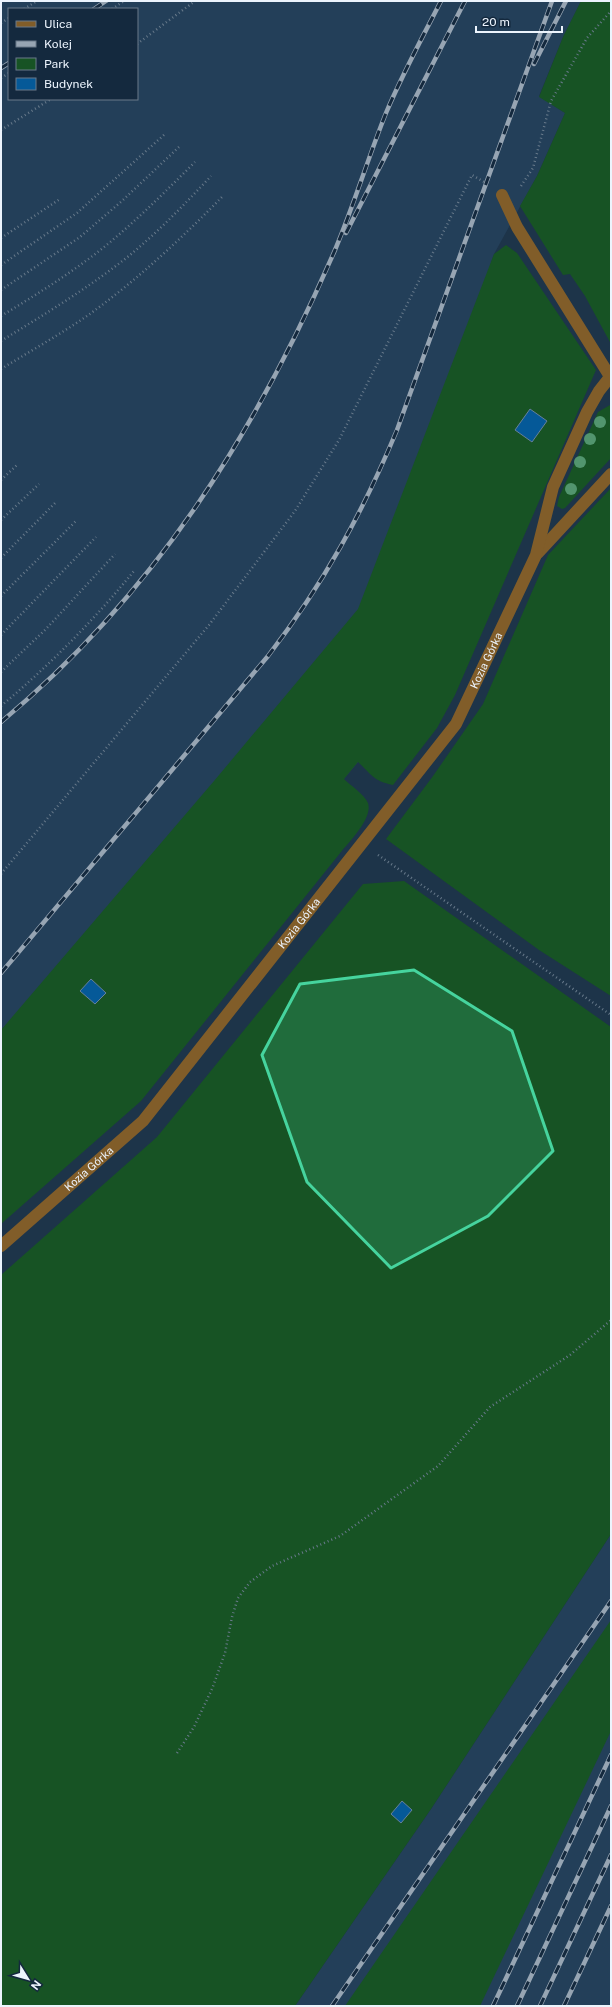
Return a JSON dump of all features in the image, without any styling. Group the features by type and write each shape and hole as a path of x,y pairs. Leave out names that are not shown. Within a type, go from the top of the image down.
{"street":[{"path":"504,201 611,377"},
{"name":"Kozia Górka","path":"1,1246 143,1121 456,724 536,555 553,486 587,412 599,391 611,377"},
{"name":"Kozia Górka","path":"536,555 611,474"}],"path":[{"path":"26,8 37,1"},
{"path":"114,8 124,1"},
{"path":"138,43 195,1"},
{"path":"504,201 533,168 551,101 588,38 611,11"},
{"path":"1,130 50,100"},
{"path":"1,265 77,213 164,134"},
{"path":"1,290 80,238 122,202 179,147"},
{"path":"1,316 57,282 102,248 150,207 195,162"},
{"path":"1,874 209,625 295,511 339,440 472,175 483,181"},
{"path":"1,341 47,313 130,255 174,216 211,176"},
{"path":"1,369 86,316 140,274 186,234 222,198"},
{"path":"1,238 60,199"},
{"path":"1,480 18,464"},
{"path":"1,520 39,484"},
{"path":"1,558 57,501"},
{"path":"1,596 77,520"},
{"path":"1,635 96,537"},
{"path":"1,672 46,629 115,554"},
{"path":"1,706 62,650 110,600 134,571"},
{"path":"362,844 611,1015"},
{"path":"177,1753 194,1727 212,1689 226,1653 232,1617 238,1598 250,1582 272,1566 340,1536 438,1466 490,1407 570,1355 611,1320"}],"highlighted area":[{"path":"414,970 512,1031 553,1151 488,1216 391,1268 307,1182 262,1055 300,984"}],"shaded area":[{"path":"1,1 581,1 563,37 539,96 565,113 537,176 494,254 487,275 359,761 1,1187"},
{"path":"611,1534 611,2006 295,2006 431,1809"}],"green space":[{"path":"581,1 611,1 611,344 585,296 570,274 563,275 520,206 537,176 565,113 539,97 563,37"},
{"path":"506,245 517,253 596,370 455,695 437,728 393,785 377,779 358,762 344,779 361,793 368,803 369,809 367,815 355,836 141,1101 1,1224 1,1030 214,781 358,609 494,254"},
{"path":"610,405 611,458 565,508 562,509 557,506 559,497 598,412"},
{"path":"611,488 611,996 539,950 386,839 433,776 483,704 548,555"},
{"path":"404,881 611,1027 611,1534 431,1809 295,2006 1,2006 1,1275 157,1137 363,884"},
{"path":"611,1620 611,1731 480,2006 345,2006"}],"building":[{"path":"530,409 547,421 532,442 515,430"},
{"path":"91,979 106,993 95,1004 80,991"},
{"path":"402,1801 412,1810 401,1823 391,1814"}],"railway":[{"path":"96,8 106,1"},
{"path":"1,722 56,672 107,620 154,564 196,506 235,446 271,383 304,317 342,233 392,99 441,1"},
{"path":"346,233 465,1"},
{"path":"1,973 268,656 307,602 356,519 397,430 552,1"},
{"path":"534,64 566,1"},
{"path":"1,68 8,64"},
{"path":"332,2006 611,1601"},
{"path":"493,2006 611,1755"},
{"path":"517,2006 611,1806"},
{"path":"540,2006 611,1855"},
{"path":"564,2006 611,1906"}]}
